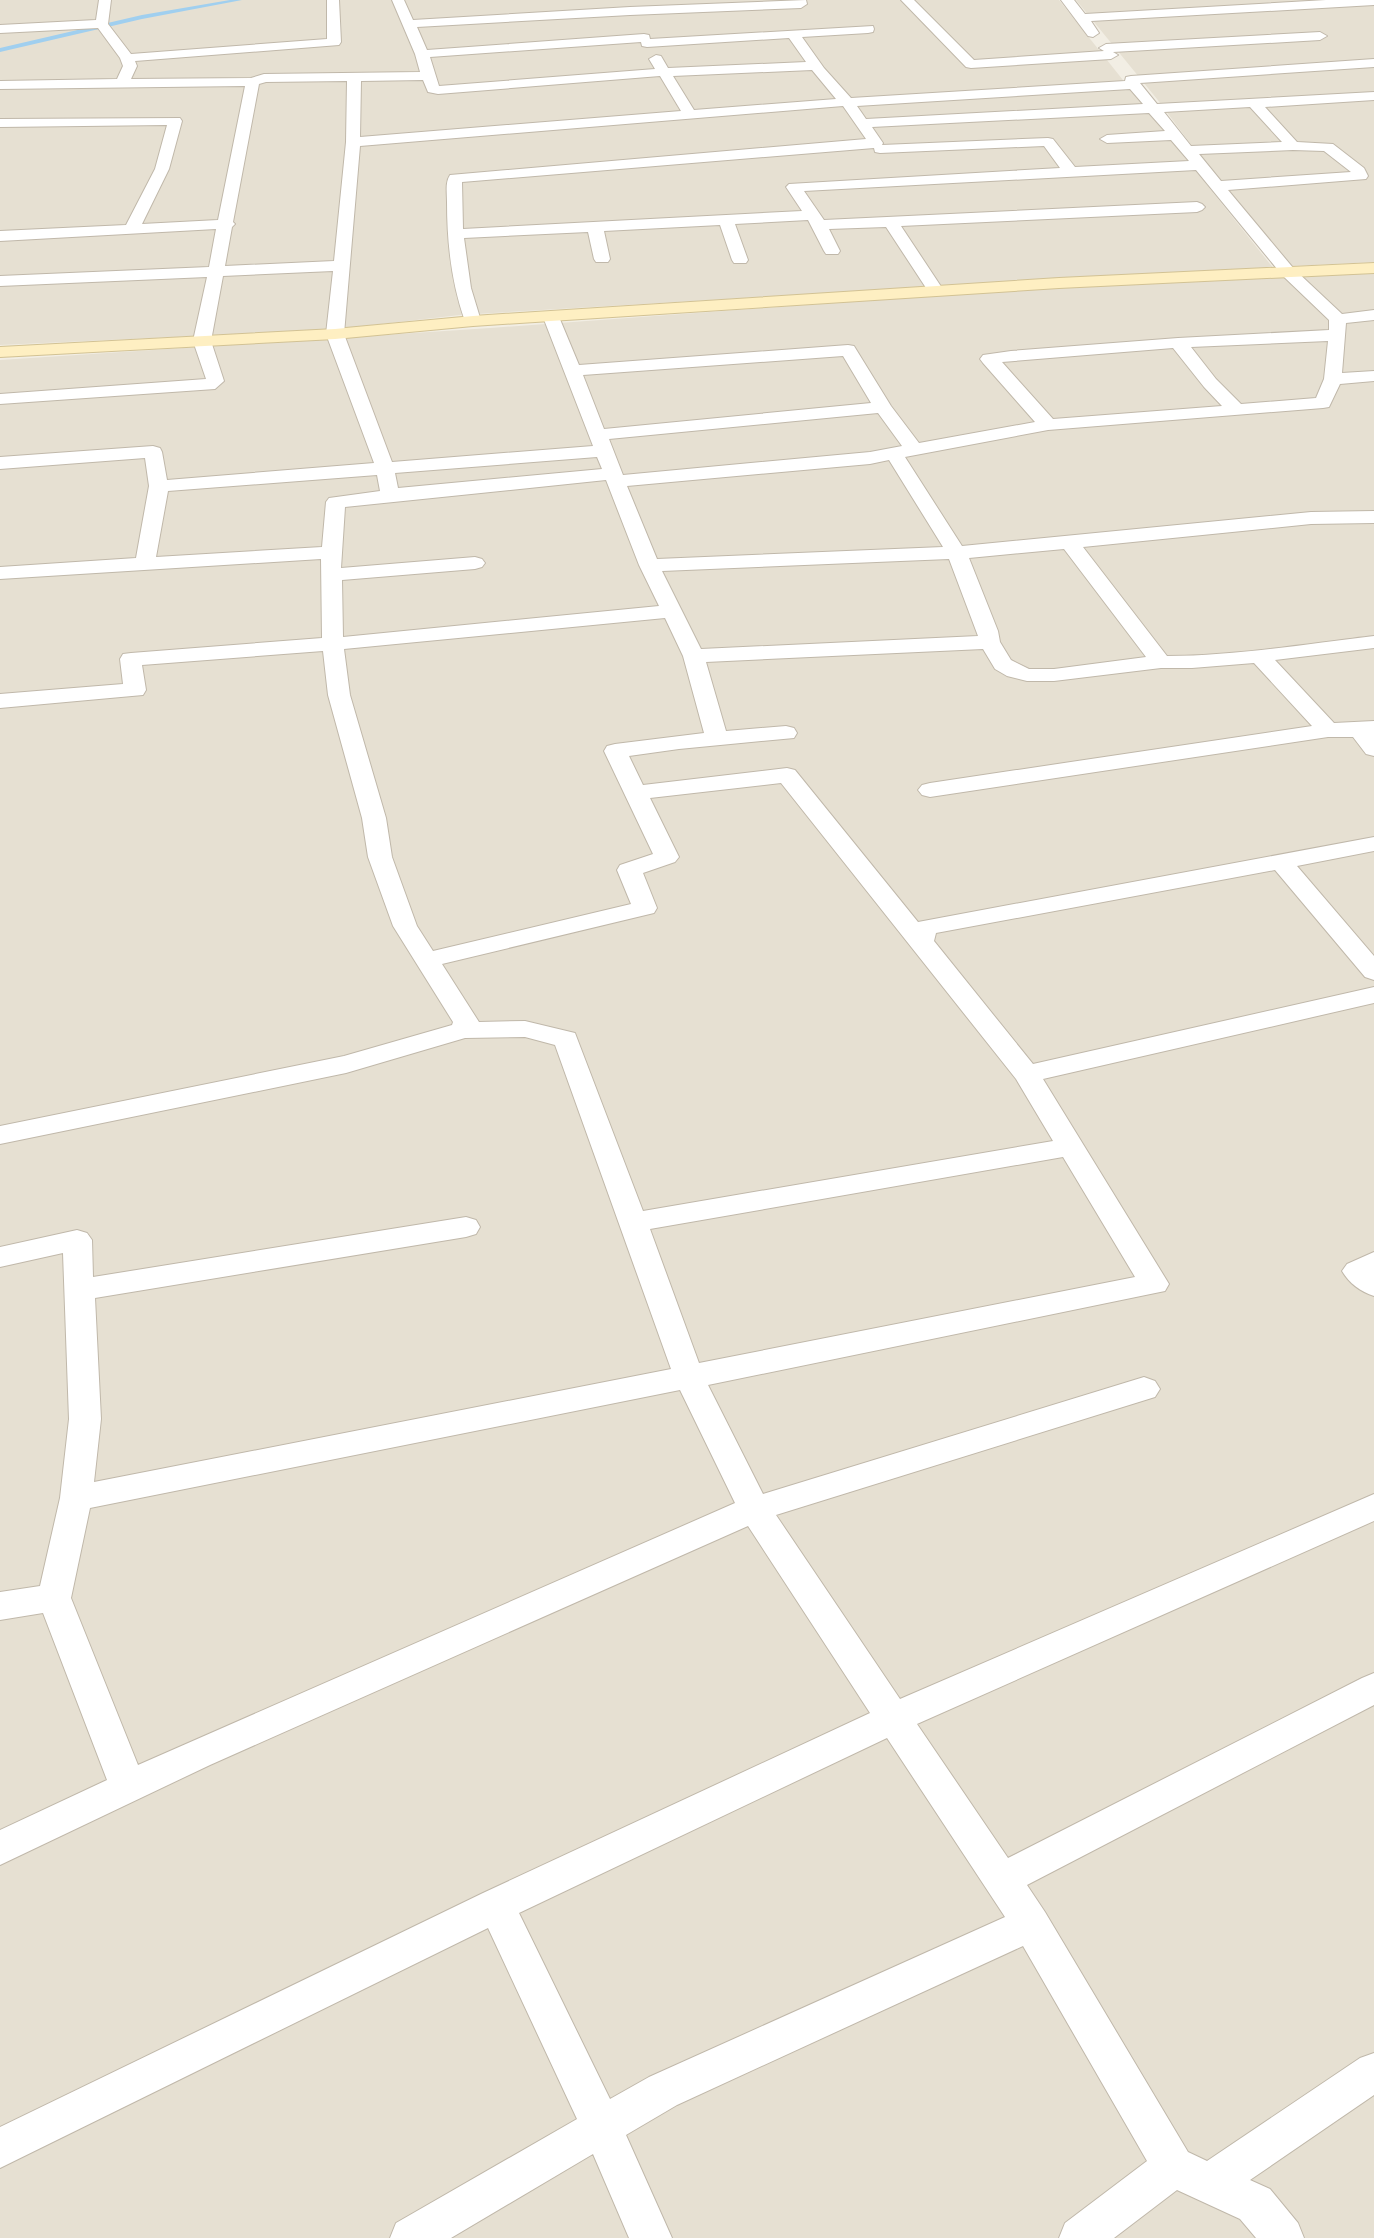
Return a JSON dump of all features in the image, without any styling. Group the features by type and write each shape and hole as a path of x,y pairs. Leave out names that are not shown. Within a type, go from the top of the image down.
{"street":[{"path":"105,0 102,24 127,58 130,66 122,83"},
{"path":"127,58 334,42 333,0"},
{"path":"398,0 422,54 433,89 438,90 664,72 815,66"},
{"path":"409,24 627,5 801,4 800,0"},
{"path":"906,0 971,64 1108,51 1320,36"},
{"path":"464,1030 466,1022 405,926 380,857 374,818 339,695 333,644 332,563 336,502 390,495 870,458 1048,425 1323,403 1333,379 1338,327 1288,272 1067,0"},
{"path":"1184,0 1197,12"},
{"path":"1082,18 1197,12 1278,3 1374,1"},
{"path":"627,5 690,116"},
{"path":"0,29 102,24"},
{"path":"422,54 646,41 794,35 868,29"},
{"path":"794,35 815,66 847,102 903,181"},
{"path":"354,142 847,102 1374,63"},
{"path":"0,85 253,82 264,78 428,76"},
{"path":"354,77 354,142 335,334 385,469 390,495"},
{"path":"0,399 209,385 215,381 202,341 218,270 253,82"},
{"path":"861,122 1374,96"},
{"path":"1254,103 1293,146"},
{"path":"0,123 174,121 162,169 132,229"},
{"path":"1107,139 1176,135"},
{"path":"473,321 466,303 457,234 454,207 455,178 878,146 1048,142 1070,172"},
{"path":"1188,150 1293,146 1328,147 1359,171 1361,176 1217,186"},
{"path":"832,252 816,220 794,187 1200,165"},
{"path":"457,234 726,219 891,222 1197,207"},
{"path":"726,219 740,260"},
{"path":"891,222 936,291"},
{"path":"0,236 226,224"},
{"path":"594,226 602,259"},
{"path":"0,281 341,266"},
{"path":"0,352 335,334 473,321 936,291 1374,268"},
{"path":"1048,425 989,359 1178,344 1338,327 1374,315"},
{"path":"551,317 649,565 694,656 717,739"},
{"path":"1178,344 1210,383 1237,410"},
{"path":"573,371 848,350 883,407 914,450"},
{"path":"1333,379 1374,376"},
{"path":"158,486 385,469 883,407"},
{"path":"0,463 153,452 158,486 144,562"},
{"path":"894,454 956,552 988,631 989,642 1003,664 1015,671 1027,675 1054,676 1161,662 1192,662 1259,656 1374,642"},
{"path":"649,565 956,552 1311,518 1374,517"},
{"path":"1069,542 1161,662"},
{"path":"0,573 144,562 475,563"},
{"path":"0,701 135,690 131,659 333,644 671,611"},
{"path":"694,656 989,642"},
{"path":"1259,656 1328,730"},
{"path":"930,790 1328,730 1367,729 1374,749"},
{"path":"427,960 645,908 629,870 667,857 615,751 786,733"},
{"path":"76,1498 1154,1284 1026,1074 787,775 636,793"},
{"path":"921,942 925,928 1374,844"},
{"path":"1281,862 1374,972"},
{"path":"1026,1074 1374,995"},
{"path":"0,1135 346,1064 464,1030 525,1029 566,1039 690,1377 754,1509 1031,1924 1173,2167 1255,2204 1283,2238"},
{"path":"634,1222 1070,1146"},
{"path":"79,1290 466,1227"},
{"path":"0,1257 77,1240 85,1419 76,1498 54,1598 128,1787"},
{"path":"1374,1262 1357,1271 1374,1284"},
{"path":"0,1848 197,1754 754,1509 1144,1389"},
{"path":"0,2148 496,1905 894,1718 1374,1508"},
{"path":"0,1606 54,1598"},
{"path":"1001,1880 1374,1688"},
{"path":"496,1905 602,2126 651,2238"},
{"path":"410,2238 663,2091 1031,1924"},
{"path":"1210,2184 1374,2072"},
{"path":"1080,2238 1173,2167"}],"shaded area":[{"path":"0,0 1059,0 1274,269 1056,279 460,315 328,330 0,345"},
{"path":"1076,0 1374,0 1374,262 1291,266 1210,170 1157,99"},
{"path":"1374,271 1374,2238 0,2238 0,360 490,328 1079,285"}],"waterway":[{"path":"0,50 142,17 239,0"}]}
